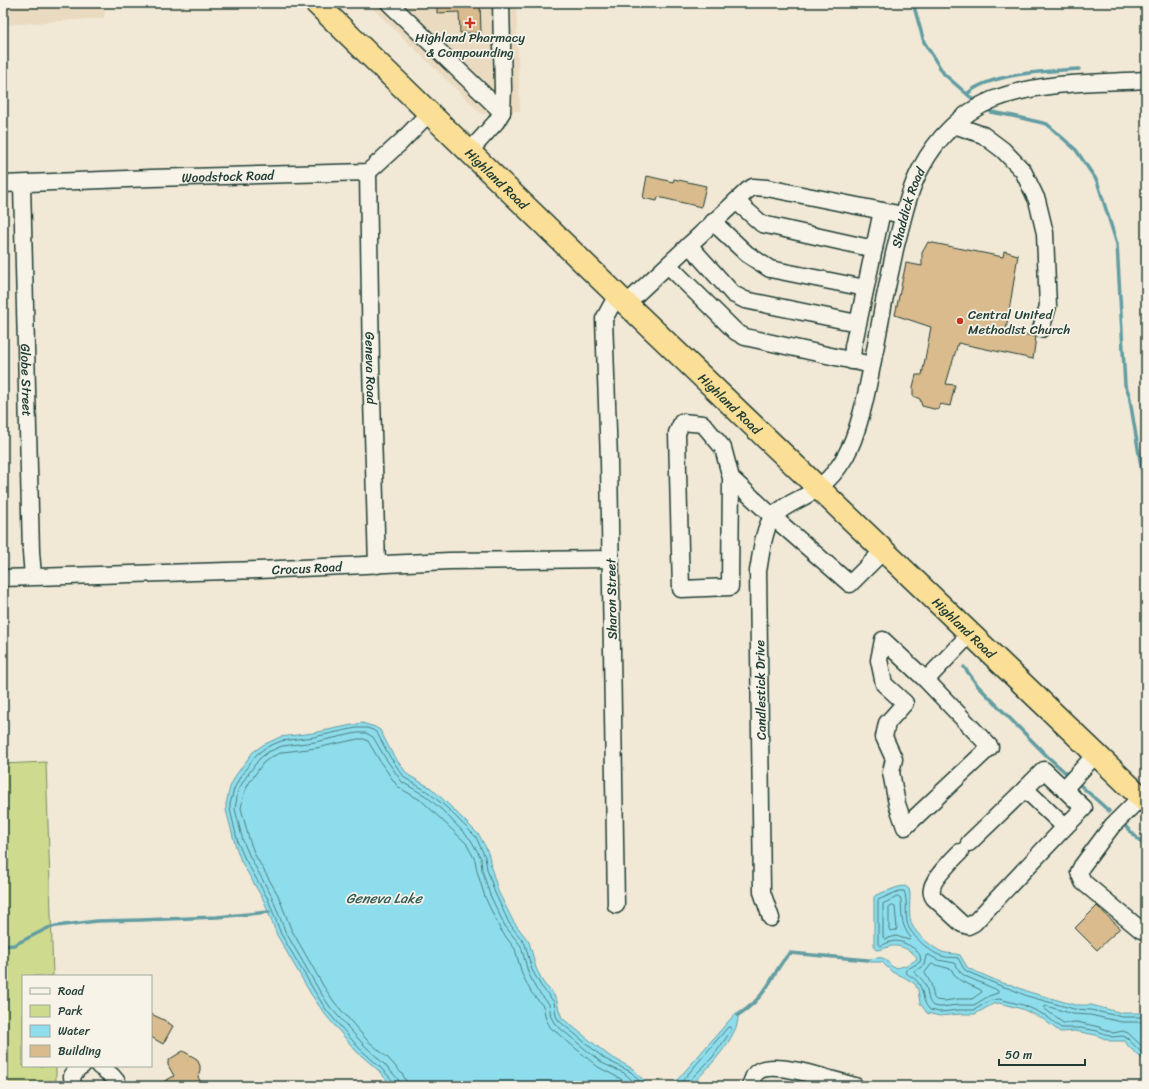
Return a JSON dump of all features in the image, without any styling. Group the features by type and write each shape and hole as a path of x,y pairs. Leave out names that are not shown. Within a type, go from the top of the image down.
{"highway":[{"name":"Highland Road","path":"316,3 622,300 1143,800"}],"street":[{"path":"389,3 502,112"},
{"path":"469,152 496,122 502,112 503,89 501,3"},
{"name":"Shaddick Road","path":"818,488 841,463 852,441 863,407 903,215 921,167 936,145 954,125 979,106 992,100 1021,91 1064,84 1146,80"},
{"path":"368,172 401,142 429,113"},
{"path":"954,125 983,135 1004,150 1023,172 1037,200 1045,233 1048,306 1041,329"},
{"name":"Woodstock Road","path":"3,184 368,172"},
{"name":"Geneva Road","path":"368,172 371,366 377,565"},
{"name":"Globe Street","path":"22,184 32,576"},
{"name":"Sharon Street","path":"616,905 604,319 622,300 668,265 713,222 753,187 767,188 882,211"},
{"path":"736,201 762,224 874,250"},
{"path":"852,361 852,347 882,211 903,215"},
{"path":"713,222 747,254 770,269 865,288"},
{"path":"688,246 733,294 745,300 858,324"},
{"path":"668,265 736,332 745,336 872,365"},
{"path":"730,478 730,587 681,589 678,433 682,422 703,424 723,448 730,478 850,584 883,551"},
{"name":"Candlestick Drive","path":"771,918 762,892 758,571 762,547 768,527 773,517 791,503 818,488"},
{"name":"Crocus Road","path":"3,578 259,570 449,561 610,559"},
{"path":"926,680 970,634"},
{"path":"884,640 926,680 990,747 905,827 897,804 891,772 894,759 884,737 887,723 905,703 884,684 879,660 884,640"},
{"path":"1064,789 1096,754"},
{"path":"1044,770 1084,808 974,923 968,926 962,924 934,898 932,894 932,887 944,869 964,847 1025,789 1044,770"},
{"path":"1025,789 1065,827"},
{"path":"1143,800 1112,826 1079,872 1083,882 1141,930 1146,931"},
{"path":"73,1086 72,1076 79,1067"},
{"path":"100,1067 117,1080 119,1086"},
{"path":"750,1086 755,1073 762,1069 774,1067 793,1070 855,1086"}],"shaded area":[{"path":"3,3 106,3 104,18 3,25"},
{"path":"367,3 516,3 520,111 482,114"}],"green space":[{"path":"46,762 53,975 22,975 22,1067 56,1067 56,1086 3,1086 3,764"}],"water":[{"name":"Geneva Lake","path":"362,723 380,730 393,755 408,775 431,788 479,835 489,856 498,891 513,921 529,942 536,968 544,984 552,992 557,1001 562,1018 608,1055 633,1069 649,1086 392,1086 377,1069 356,1051 324,1013 311,994 277,935 264,901 241,861 226,810 226,804 230,787 236,775 253,752 263,745 280,737 313,733"},
{"path":"905,886 909,889 910,918 914,929 938,950 944,953 960,955 967,967 970,969 1002,983 1075,1005 1091,1005 1122,1013 1146,1013 1146,1062 1129,1047 1125,1041 1110,1041 1096,1035 1075,1031 1060,1032 1035,1015 1022,1009 999,1003 993,1004 975,1014 940,1016 927,1013 920,1003 918,990 915,984 892,972 882,962 870,962 868,960 882,958 891,966 897,968 917,959 912,952 899,946 876,950 874,947 874,897 898,887"},
{"path":"738,1014 734,1032 713,1063 690,1086 672,1086 734,1015"}],"building":[{"name":"Highland Pharmacy & Compounding","path":"437,3 480,3 481,33 460,33 459,12 437,13"},
{"path":"647,176 673,182 674,179 706,186 701,207 658,197 657,201 643,198"},
{"name":"Central United Methodist Church","path":"928,242 1003,257 1004,251 1018,255 1006,330 1036,337 1033,359 958,343 946,384 955,385 950,406 940,404 938,410 922,406 920,399 913,396 913,387 916,375 922,375 931,327 895,315 906,263 922,266 922,253"},
{"path":"1097,906 1120,928 1097,950 1075,928"},
{"path":"152,1014 173,1026 163,1044 152,1038"},
{"path":"183,1051 197,1059 200,1066 198,1077 203,1086 156,1086 174,1076 168,1062 170,1059"}],"waterway":[{"path":"913,3 924,42 944,74 976,102"},
{"path":"967,94 977,87 1004,77 1036,72 1079,69"},
{"path":"985,108 991,112 1047,124 1076,150 1097,181 1117,244 1125,385 1129,394 1146,496"},
{"path":"964,667 978,686 1047,756 1066,773"},
{"path":"1080,785 1109,811"},
{"path":"1124,825 1146,847"},
{"path":"3,946 14,945 48,928 56,926 97,921 217,917 269,912"},
{"path":"738,1015 751,1006 761,995 780,965 790,953 868,960"}],"place":[{"name":"Highland Pharmacy & Compounding","path":"470,23"},
{"name":"Central United Methodist Church","path":"960,321"}]}
